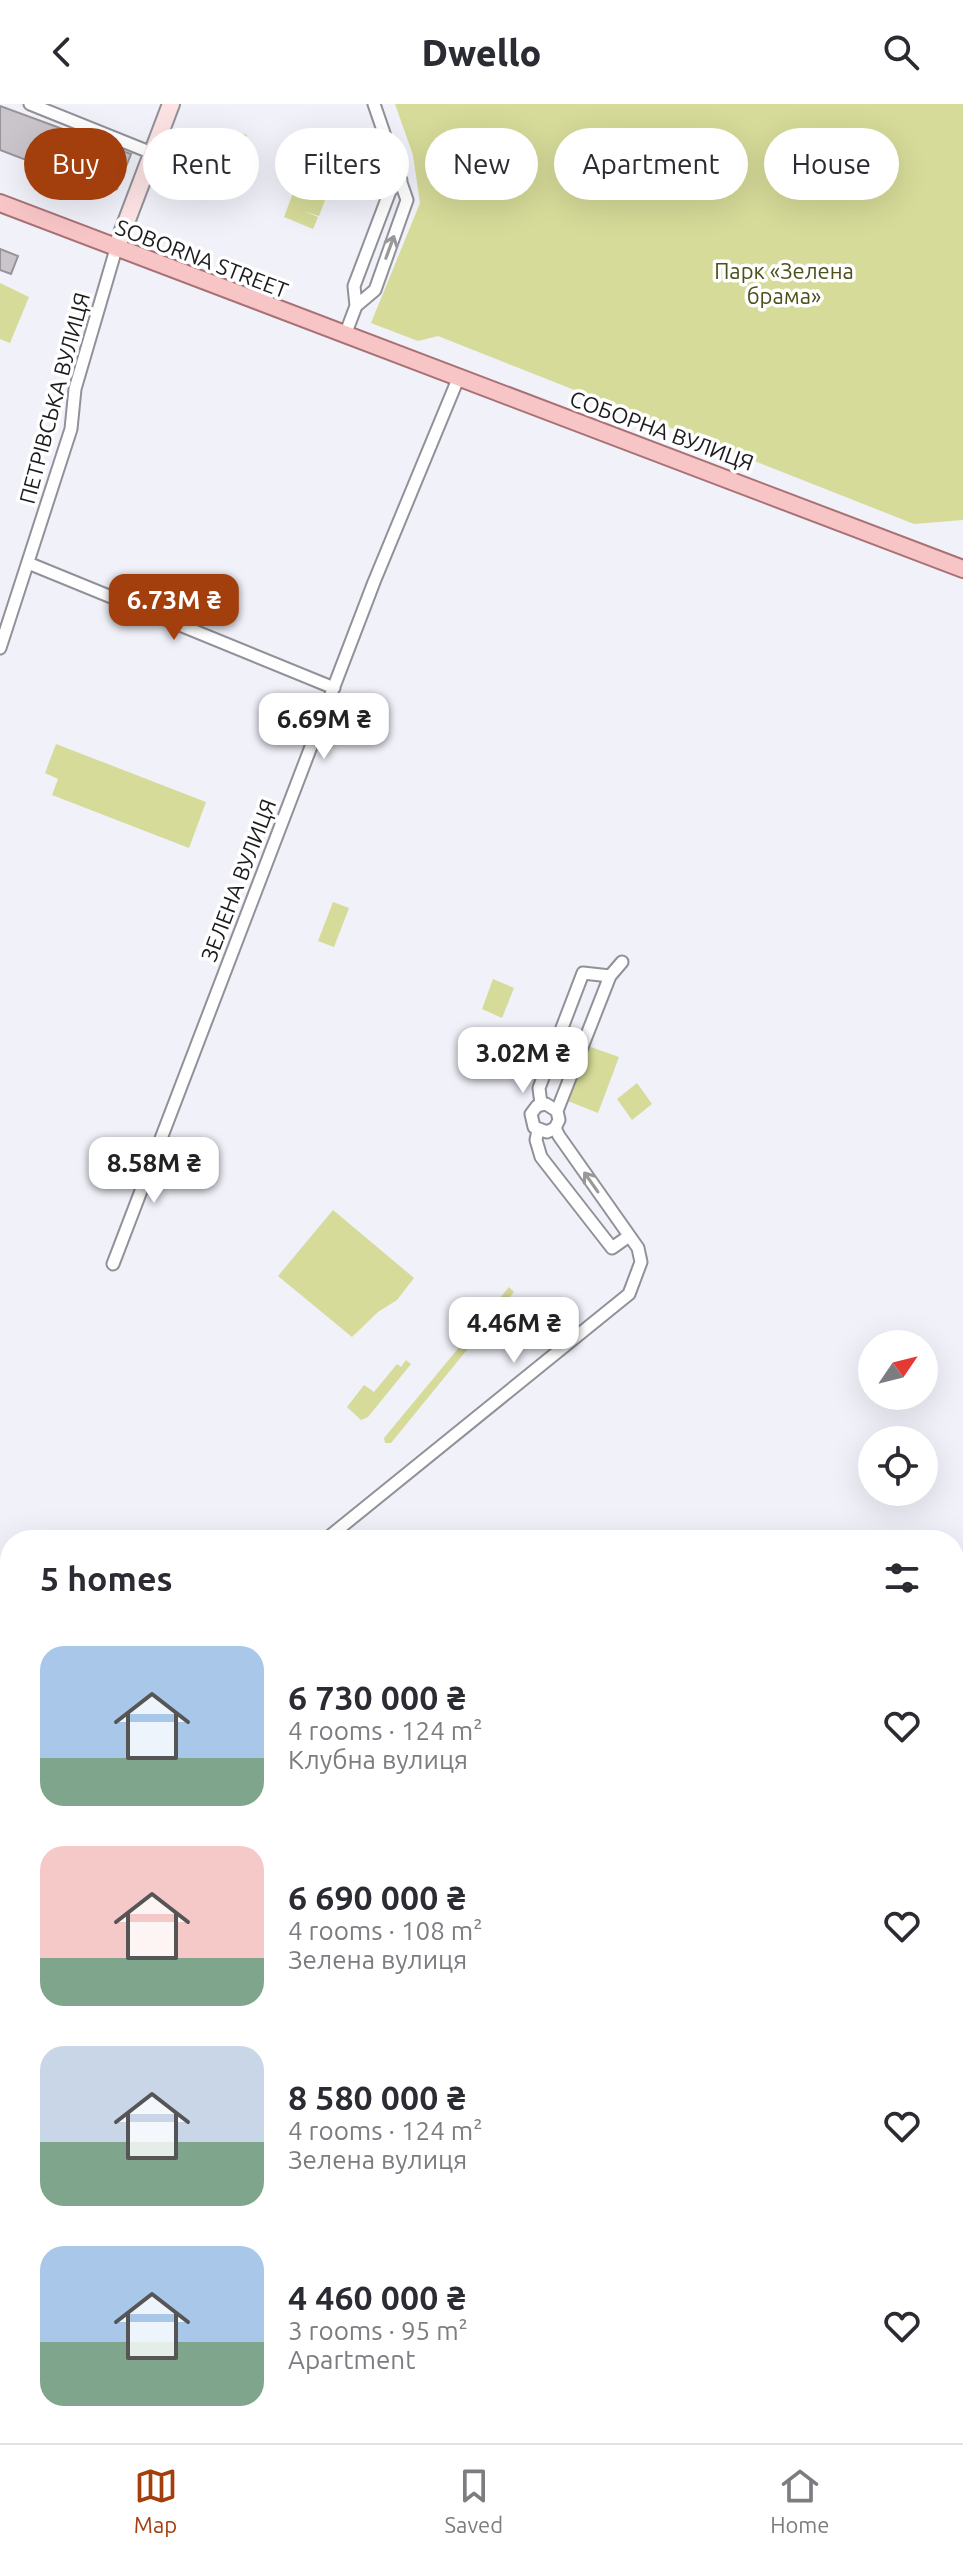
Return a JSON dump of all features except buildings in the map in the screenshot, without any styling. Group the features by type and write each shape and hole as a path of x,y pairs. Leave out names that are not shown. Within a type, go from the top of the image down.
{"main road":[{"path":"162,128 171,104"},
{"path":"116,249 143,177"},
{"name":"SOBORNA STREET","path":"0,203 345,335"},
{"name":"СОБОРНА ВУЛИЦЯ","path":"345,335 963,569"}],"street":[{"path":"30,104 143,149"},
{"path":"374,104 383,128"},
{"path":"345,335 356,306 354,286 387,200"},
{"path":"356,306 375,290 407,200"},
{"name":"ПЕТРІВСЬКА ВУЛИЦЯ","path":"0,648 71,429 75,389 116,249"},
{"name":"ЗЕЛЕНА ВУЛИЦЯ","path":"113,1264 334,688 458,379"},
{"path":"28,563 334,688"},
{"path":"541,1104 531,1114 532,1123 538,1130 547,1132 555,1128 559,1120 557,1111 610,976 622,962"},
{"path":"541,1104 539,1088 583,973 610,976"},
{"path":"541,1104 550,1105 557,1111"},
{"path":"337,1530 629,1294 641,1262 638,1248 555,1128"},
{"path":"538,1130 537,1148 541,1157 612,1248 629,1236"}],"green space":[{"name":"Парк «Зелена брама»","path":"395,104 963,104 963,520 914,524 438,336 418,341 371,323 420,203 409,128 403,128"},
{"path":"290,200 325,200 319,216 303,211 318,217 313,229 284,217"},
{"path":"0,283 29,297 10,343 0,339"},
{"path":"56,744 206,802 189,848 52,795 58,779 45,773"},
{"path":"333,902 349,908 334,947 318,941"},
{"path":"493,979 514,988 502,1018 482,1009"},
{"path":"588,1046 619,1057 598,1113 568,1101"},
{"path":"637,1083 652,1104 632,1120 617,1099"},
{"path":"333,1210 414,1278 397,1300 378,1312 352,1337 278,1276"},
{"path":"509,1287 514,1292 391,1443 385,1443 384,1438"},
{"path":"406,1360 411,1364 368,1417 361,1420 347,1407 364,1385 374,1392 397,1364 401,1367"}]}
